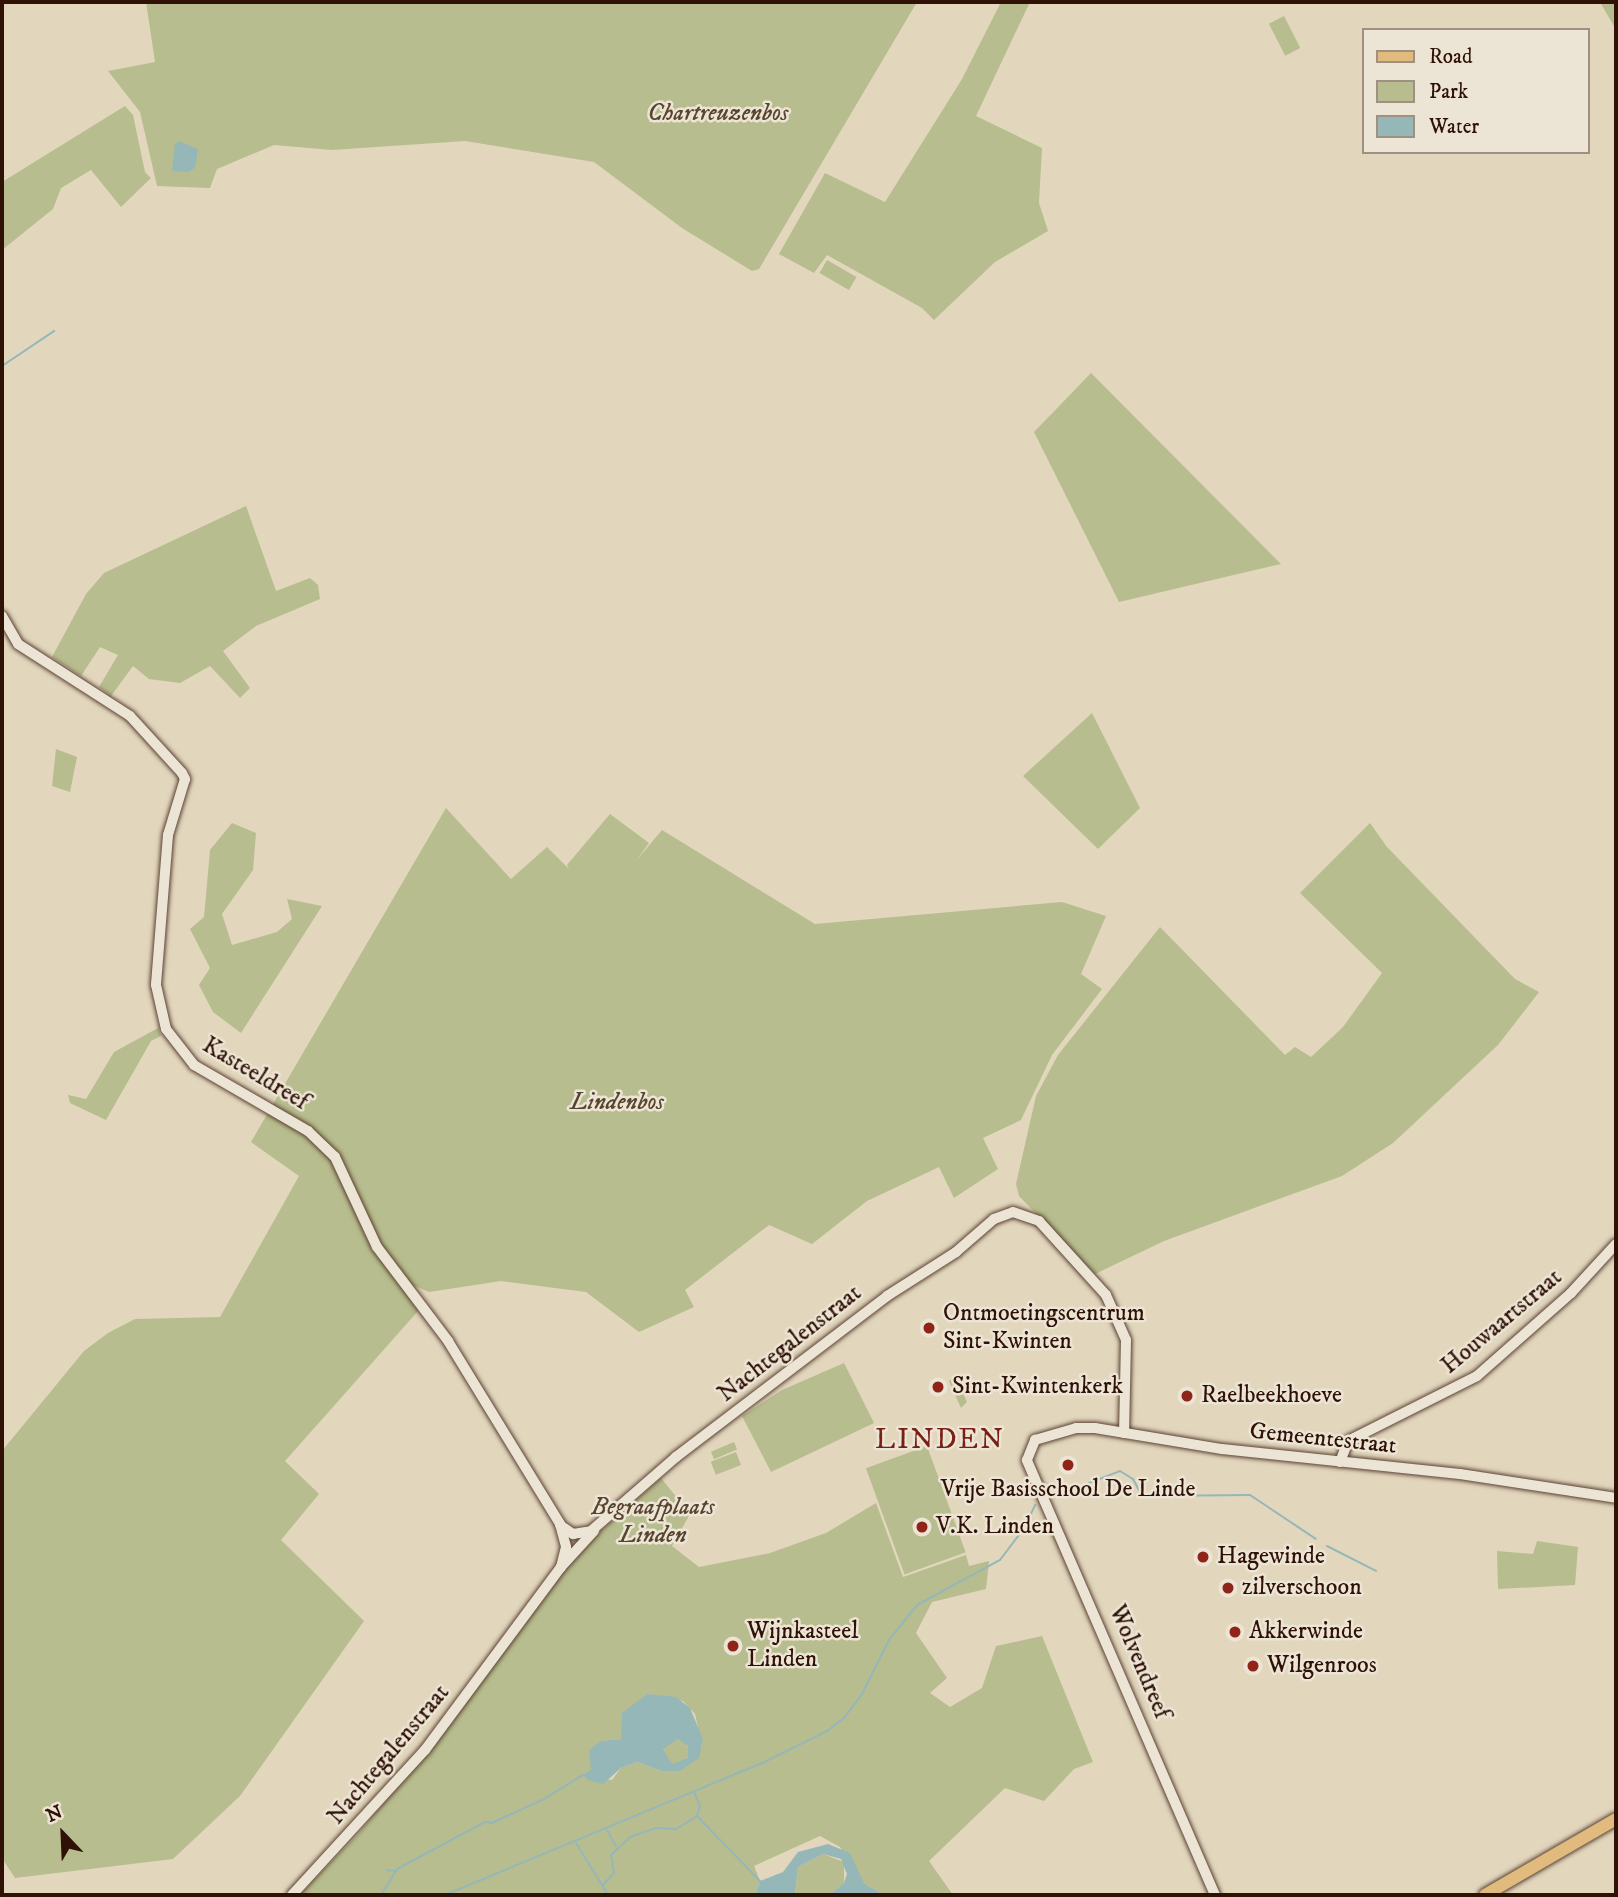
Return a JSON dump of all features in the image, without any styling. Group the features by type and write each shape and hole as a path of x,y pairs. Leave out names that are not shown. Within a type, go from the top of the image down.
{"main road":[{"path":"1485,1895 1616,1819"}],"street":[{"name":"Kasteeldreef","path":"2,616 10,631 36,659 130,716 185,779 168,835 156,985 160,1013 172,1041 194,1065 308,1131 335,1157 377,1247 448,1341 573,1542"},
{"name":"Nachtegalenstraat","path":"292,1895 425,1750 561,1567 573,1542 601,1522 676,1457 887,1296 956,1252 995,1219 1013,1212 1040,1221 1106,1295 1126,1340 1124,1433"},
{"name":"Houwaartstraat","path":"1340,1462 1348,1441 1477,1376 1571,1293 1616,1244"},
{"name":"Gemeentestraat","path":"1029,1447 1035,1440 1076,1429 1124,1433 1340,1462 1460,1474 1616,1498"},
{"name":"Wolvendreef","path":"1029,1447 1031,1469 1059,1525 1215,1895"}],"green space":[{"name":"Chartreuzenbos","path":"146,2 917,2 759,269 752,271 682,228 594,162 465,141 332,150 274,145 217,169 210,188 157,186 140,112 108,71 155,62"},
{"path":"1001,2 1030,2 976,116 1042,148 1039,203 1048,231 995,262 934,320 922,308 827,255 814,273 779,254 825,173 885,202 962,79"},
{"path":"1600,2 1616,2 1616,33 1615,28"},
{"path":"1284,16 1300,48 1285,56 1269,24"},
{"path":"125,106 133,115 145,172 151,178 121,207 91,170 61,188 53,209 2,250 2,182"},
{"path":"827,260 856,277 849,290 820,273"},
{"path":"1091,373 1281,564 1119,602 1034,432"},
{"path":"246,506 276,591 310,578 318,585 320,599 256,626 223,651 250,688 240,698 210,666 180,683 149,679 133,666 111,696 99,687 118,655 100,647 81,676 52,657 86,594 104,573"},
{"path":"1092,713 1140,808 1098,849 1023,776"},
{"path":"56,749 77,757 70,792 52,786"},
{"name":"Lindenbos","path":"446,808 511,879 547,847 569,869 567,865 610,814 649,843 636,861 662,830 815,924 1062,902 1106,916 1081,974 1102,989 1052,1055 1021,1120 983,1138 998,1169 954,1198 939,1167 867,1201 812,1244 769,1225 685,1290 694,1307 639,1332 586,1292 501,1281 429,1292 415,1286 419,1310 285,1461 319,1494 281,1540 364,1621 240,1796 173,1859 15,1878 2,1858 2,1451 84,1351 108,1333 135,1319 220,1317 299,1176 251,1142"},
{"path":"232,823 256,833 253,870 222,914 232,945 277,932 292,919 287,899 322,906 241,1033 213,1012 199,985 210,968 190,929 204,917 210,850"},
{"path":"1370,823 1387,847 1515,979 1539,992 1498,1045 1393,1143 1342,1176 1164,1241 1095,1274 1019,1196 1016,1184 1036,1096 1058,1055 1160,927 1285,1055 1295,1047 1311,1057 1343,1027 1382,973 1300,893"},
{"path":"158,1028 161,1036 151,1041 106,1120 70,1103 68,1095 86,1099 114,1052"},
{"path":"844,1363 874,1423 771,1472 742,1416 782,1390"},
{"path":"955,1377 967,1402 961,1408 949,1381"},
{"path":"734,1442 737,1449 714,1459 711,1452"},
{"name":"V.K. Linden","path":"927,1446 966,1552 905,1574 866,1468"},
{"path":"736,1452 741,1465 716,1475 711,1462"},
{"name":"Begraafplaats Linden","path":"661,1478 690,1514 672,1546 699,1567 770,1553 826,1533 876,1503 903,1577 966,1555 969,1566 989,1561 986,1589 932,1602 916,1633 947,1678 930,1693 950,1707 982,1688 996,1646 1042,1636 1093,1762 1074,1769 1044,1801 1005,1788 929,1861 953,1895 884,1895 864,1883 840,1847 820,1836 754,1866 760,1881 755,1895 300,1895 358,1834 455,1717 580,1549","holes":["647,1694 683,1701 695,1714 702,1745 680,1771 662,1771 637,1762 621,1768 612,1780 583,1775 591,1769 601,1741 622,1739 628,1710"]},
{"path":"1537,1541 1578,1547 1575,1585 1498,1589 1497,1551 1533,1554"},
{"path":"676,1739 685,1743 689,1752 685,1761 676,1765 667,1761 663,1752 667,1743"},
{"path":"823,1854 844,1862 844,1883 829,1895 795,1895 798,1867"}],"water":[{"path":"179,141 198,149 195,168 188,172 172,171 175,144"},
{"path":"647,1694 676,1697 690,1708 703,1739 699,1758 680,1771 662,1771 637,1762 621,1768 603,1784 588,1780 583,1775 591,1769 589,1750 601,1741 621,1739 622,1713","holes":["678,1739 688,1746 688,1758 672,1764 663,1749"]},
{"path":"828,1844 850,1853 864,1883 884,1895 829,1895 844,1883 847,1874 841,1859 823,1854 798,1867 795,1895 755,1895 760,1881 783,1872 798,1852"}],"waterway":[{"path":"2,366 54,331"},
{"path":"1056,1496 1120,1471 1133,1479 1142,1496 1250,1495 1316,1539"},
{"path":"445,1895 760,1764 827,1731 844,1718 862,1694 889,1640 917,1605 1000,1560 1023,1530 1035,1505"},
{"path":"1327,1546 1376,1571"},
{"path":"381,1895 397,1869 485,1822 492,1823 544,1799 583,1775"},
{"path":"694,1792 700,1806 697,1816 760,1881"},
{"path":"603,1885 614,1873 611,1855 630,1837 656,1828 676,1829 696,1817"},
{"path":"607,1830 616,1846"},
{"path":"576,1843 608,1895"},
{"path":"387,1870 395,1871"}],"place":[{"name":"Ontmoetingscentrum Sint-Kwinten","path":"929,1328"},
{"name":"Sint-Kwintenkerk","path":"938,1387"},
{"name":"Raelbeekhoeve","path":"1187,1396"},
{"name":"Vrije Basisschool De Linde","path":"1068,1465"},
{"name":"V.K. Linden","path":"922,1527"},
{"name":"Hagewinde","path":"1203,1557"},
{"name":"zilverschoon","path":"1228,1588"},
{"name":"Akkerwinde","path":"1235,1632"},
{"name":"Wijnkasteel Linden","path":"733,1646"},
{"name":"Wilgenroos","path":"1253,1666"}],"district":[{"name":"LINDEN","path":"940,1440"}]}
